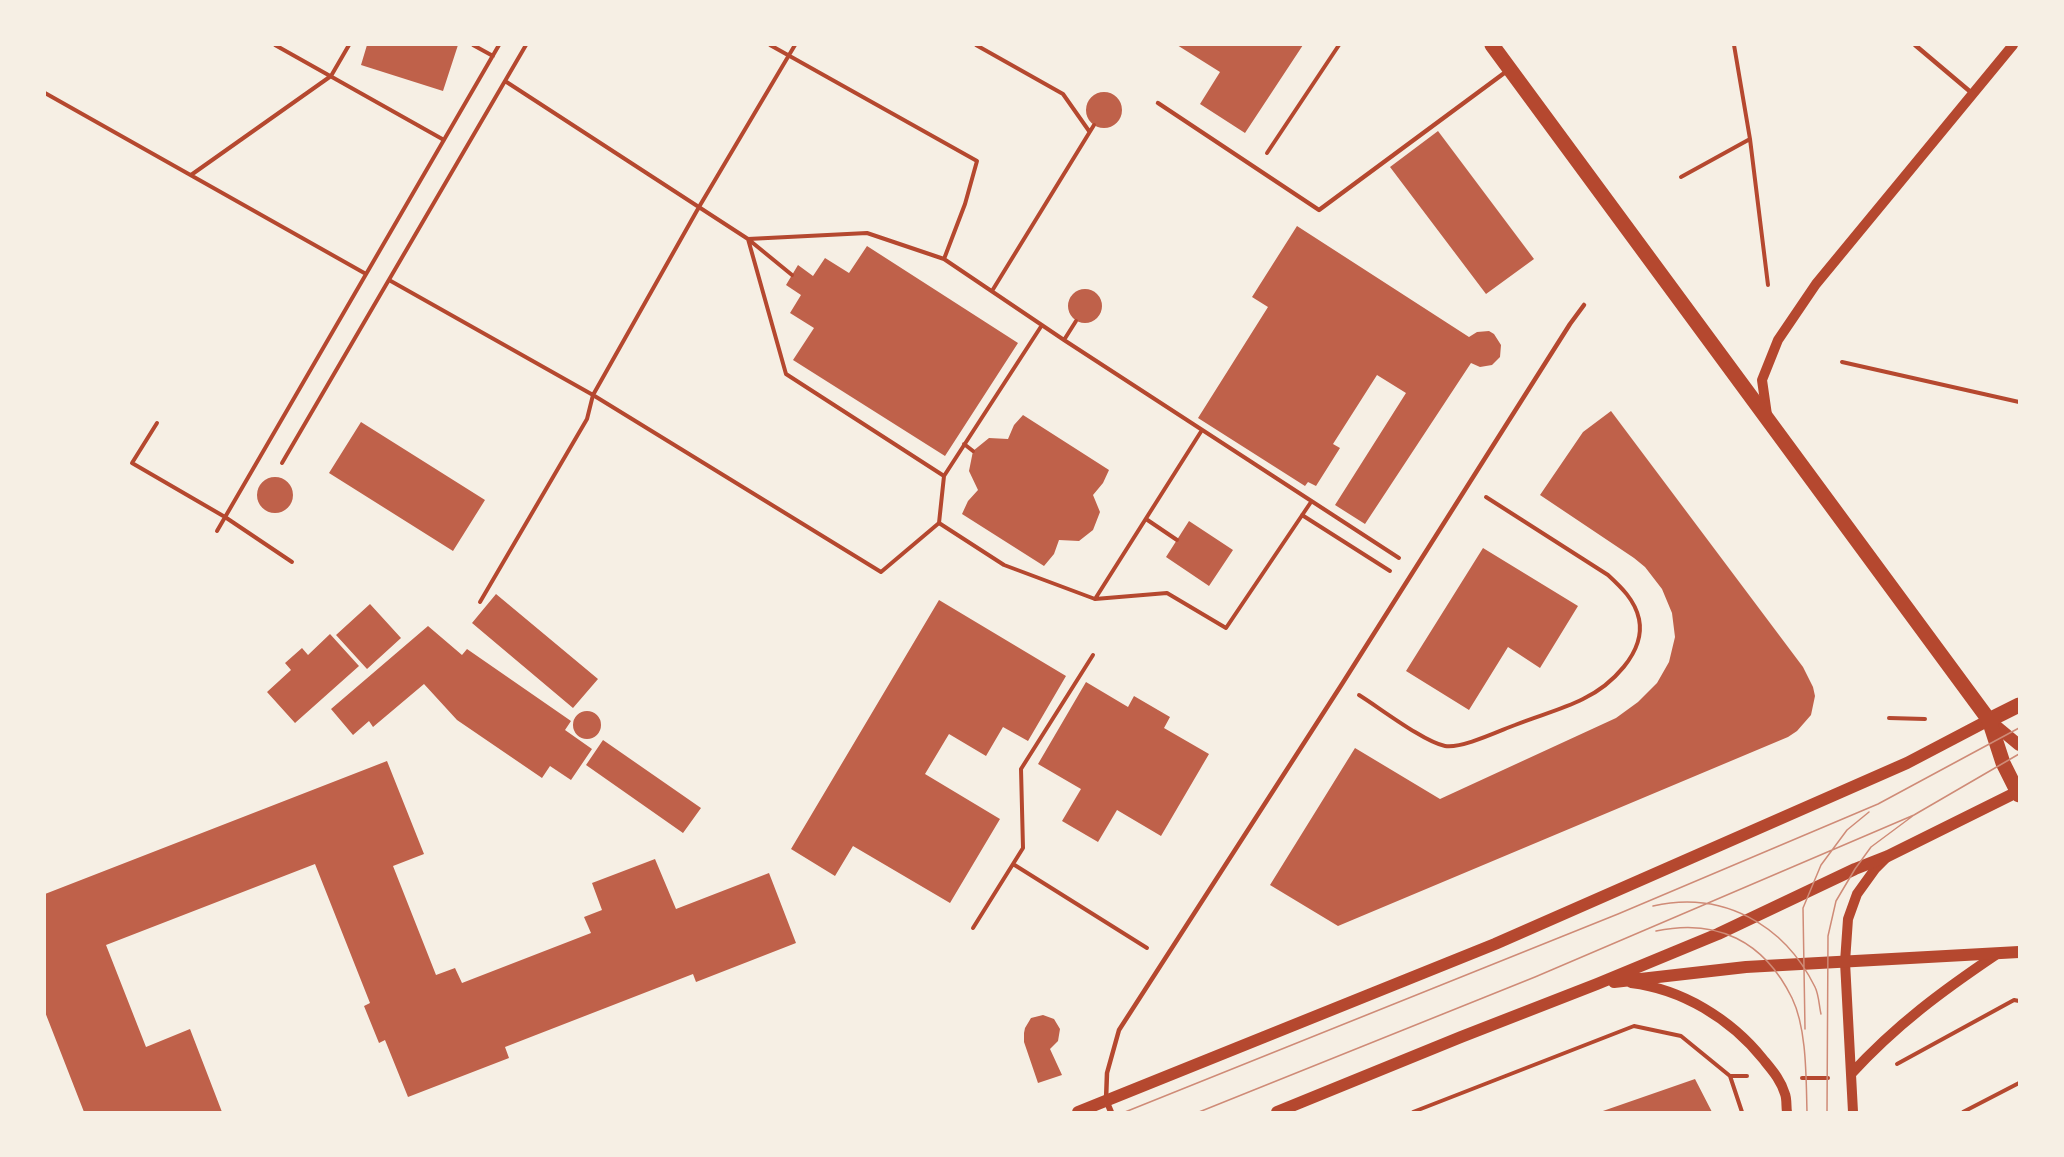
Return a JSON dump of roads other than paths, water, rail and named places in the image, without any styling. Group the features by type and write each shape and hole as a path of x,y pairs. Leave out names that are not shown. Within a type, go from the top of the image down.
{"main road":[{"path":"1492,45 1989,720 2019,745"},
{"path":"1078,1112 1108,1106 1495,944 1907,763 2019,705"},
{"path":"1277,1112 1718,934 2018,793 2000,756 1989,720"},
{"path":"1597,984 1746,967 2019,952"}],"street":[{"path":"1767,420 1762,380 1778,340 1788,323 1816,284 2013,45"},
{"path":"1853,1112 1845,962 1848,919 1857,894 1875,869 1888,856"},
{"path":"1851,1076 1879,1043 1936,996 1997,954"},
{"path":"1597,984 1620,982 1643,984 1673,993 1730,1024 1751,1044 1778,1077 1786,1095 1787,1112"}],"lane":[{"path":"1915,45 1972,93"},
{"path":"1158,103 1319,210 1510,69"},
{"path":"1108,1106 1107,1073 1119,1030 1584,305"}],"tram line":[{"path":"1125,1112 1618,914 1878,804 2019,728"},
{"path":"1827,1112 1828,936 1836,901 1871,847 1914,815 2019,754"},
{"path":"1805,1029 1803,908 1821,865 1847,830 1869,812"},
{"path":"1199,1112 1535,977 1914,815"},
{"path":"1653,906 1678,902 1703,903 1726,908 1768,929 1802,965 1816,990 1821,1014"},
{"path":"1656,931 1678,928 1718,931 1753,948 1768,962 1781,978 1792,998 1801,1024 1805,1054 1807,1112"}]}
